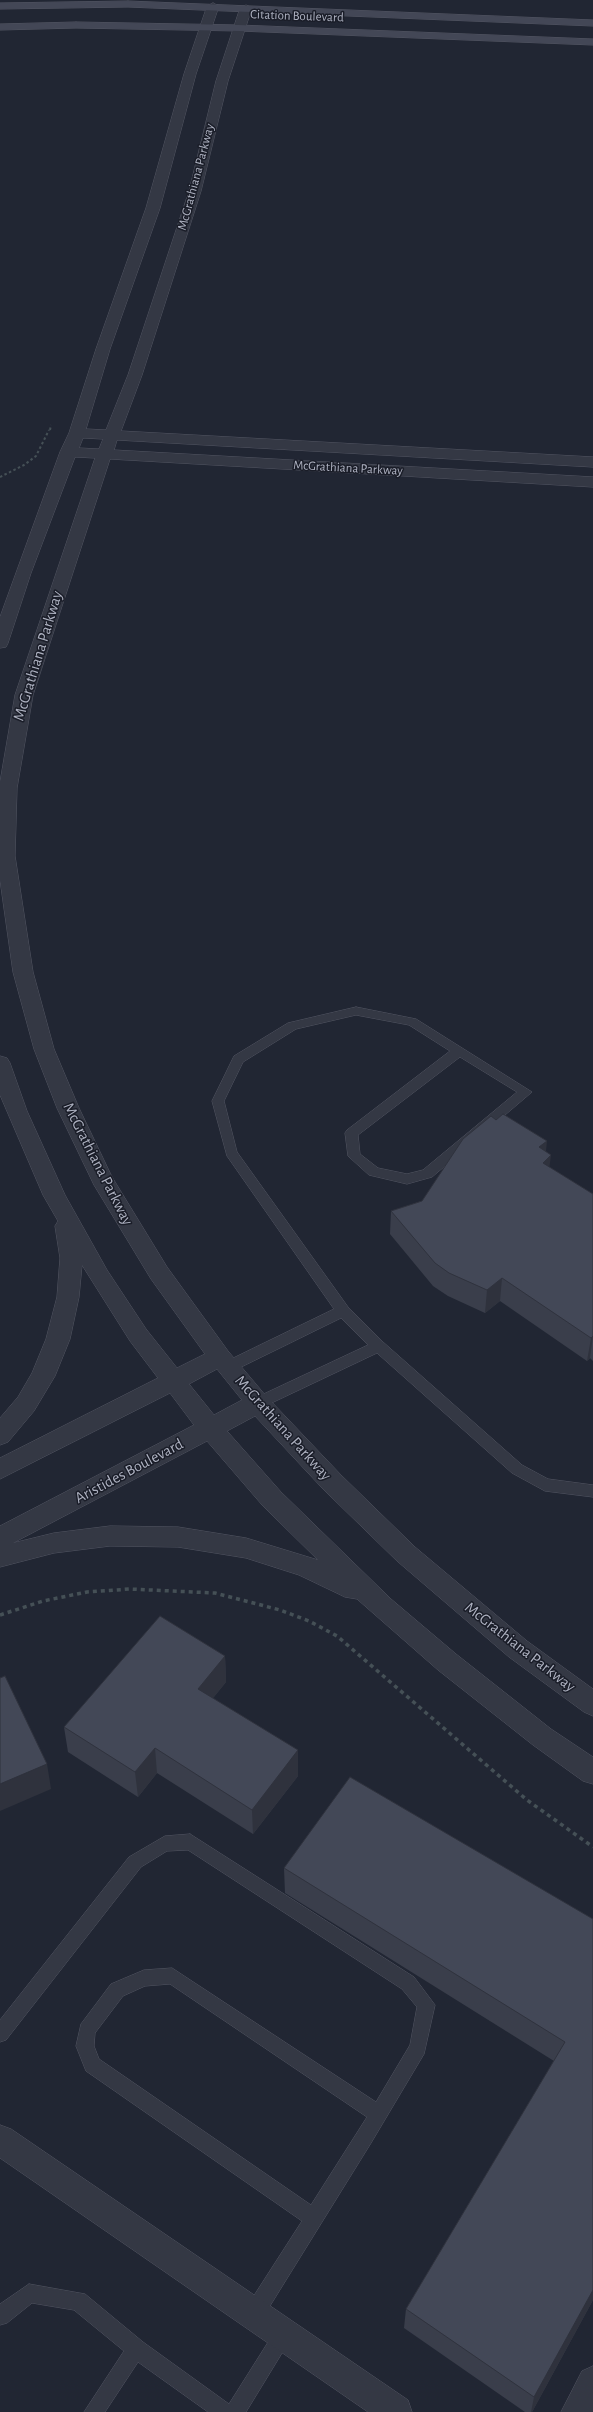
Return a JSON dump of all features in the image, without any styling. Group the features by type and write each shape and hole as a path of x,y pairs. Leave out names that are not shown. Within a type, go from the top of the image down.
{"main road":[{"name":"Citation Boulevard","path":"0,6 128,4 213,6 593,23"},
{"name":"Citation Boulevard","path":"0,27 76,25 206,27 593,42"}],"street":[{"path":"0,643 23,572 68,452 77,433 103,349 153,208 190,74 213,6"},
{"name":"McGrathiana Parkway","path":"246,8 220,88 195,191 134,375 104,455 24,695 8,788 3,857 4,887 23,972 44,1049 68,1108 102,1179 124,1218 159,1273 224,1362 258,1403 332,1482 406,1554 518,1649 593,1704"},
{"name":"McGrathiana Parkway","path":"77,433 593,462"},
{"name":"McGrathiana Parkway","path":"68,452 593,482"},
{"path":"0,1063 16,1111 64,1215 104,1282 173,1381 210,1428 272,1499 382,1607 447,1662 542,1737 593,1772"},
{"path":"0,1436 26,1404 43,1376 58,1339 68,1297 70,1258 64,1215"},
{"path":"0,1469 173,1381 224,1362"},
{"name":"Aristides Boulevard","path":"0,1538 258,1403"},
{"path":"0,1557 54,1543 110,1536 178,1538 246,1548 306,1566 348,1586 382,1607"},
{"path":"0,2140 396,2412"},
{"path":"577,2412 593,2382"}],"lane":[{"path":"459,1051 351,1134 354,1156 374,1172 407,1179 427,1174 526,1092 412,1022 356,1011 292,1026 238,1059 218,1101 231,1153 343,1311 378,1346 517,1469 546,1485 593,1491"},
{"path":"224,1362 343,1311"},
{"path":"258,1403 378,1346"},
{"path":"0,2034 135,1862 165,1844 190,1842 408,1983 426,2005 418,2048 379,2114 253,2315"},
{"path":"314,2218 92,2064 85,2046 87,2030 117,1990 144,1978 172,1976 379,2114"},
{"path":"0,2316 29,2293 78,2301 136,2349 224,2412"},
{"path":"235,2412 284,2335"},
{"path":"94,2412 136,2349"}],"path":[{"path":"0,477 24,465 36,456 49,430"},
{"path":"0,1615 43,1601 87,1592 130,1589 215,1594 280,1610 308,1621 337,1636 527,1800 593,1847"}],"building":[{"path":"503,1114 547,1141 539,1147 551,1155 543,1163 593,1194 593,1336 591,1338 502,1278 487,1290 449,1273 435,1263 391,1211 422,1201 463,1139 491,1116 496,1120"},
{"path":"160,1616 225,1656 198,1689 298,1750 252,1810 155,1748 135,1772 64,1727"},
{"path":"5,1676 47,1764 0,1784 0,1678"},
{"path":"350,1777 593,1919 593,2290 534,2397 406,2309 565,2042 284,1868"}]}
